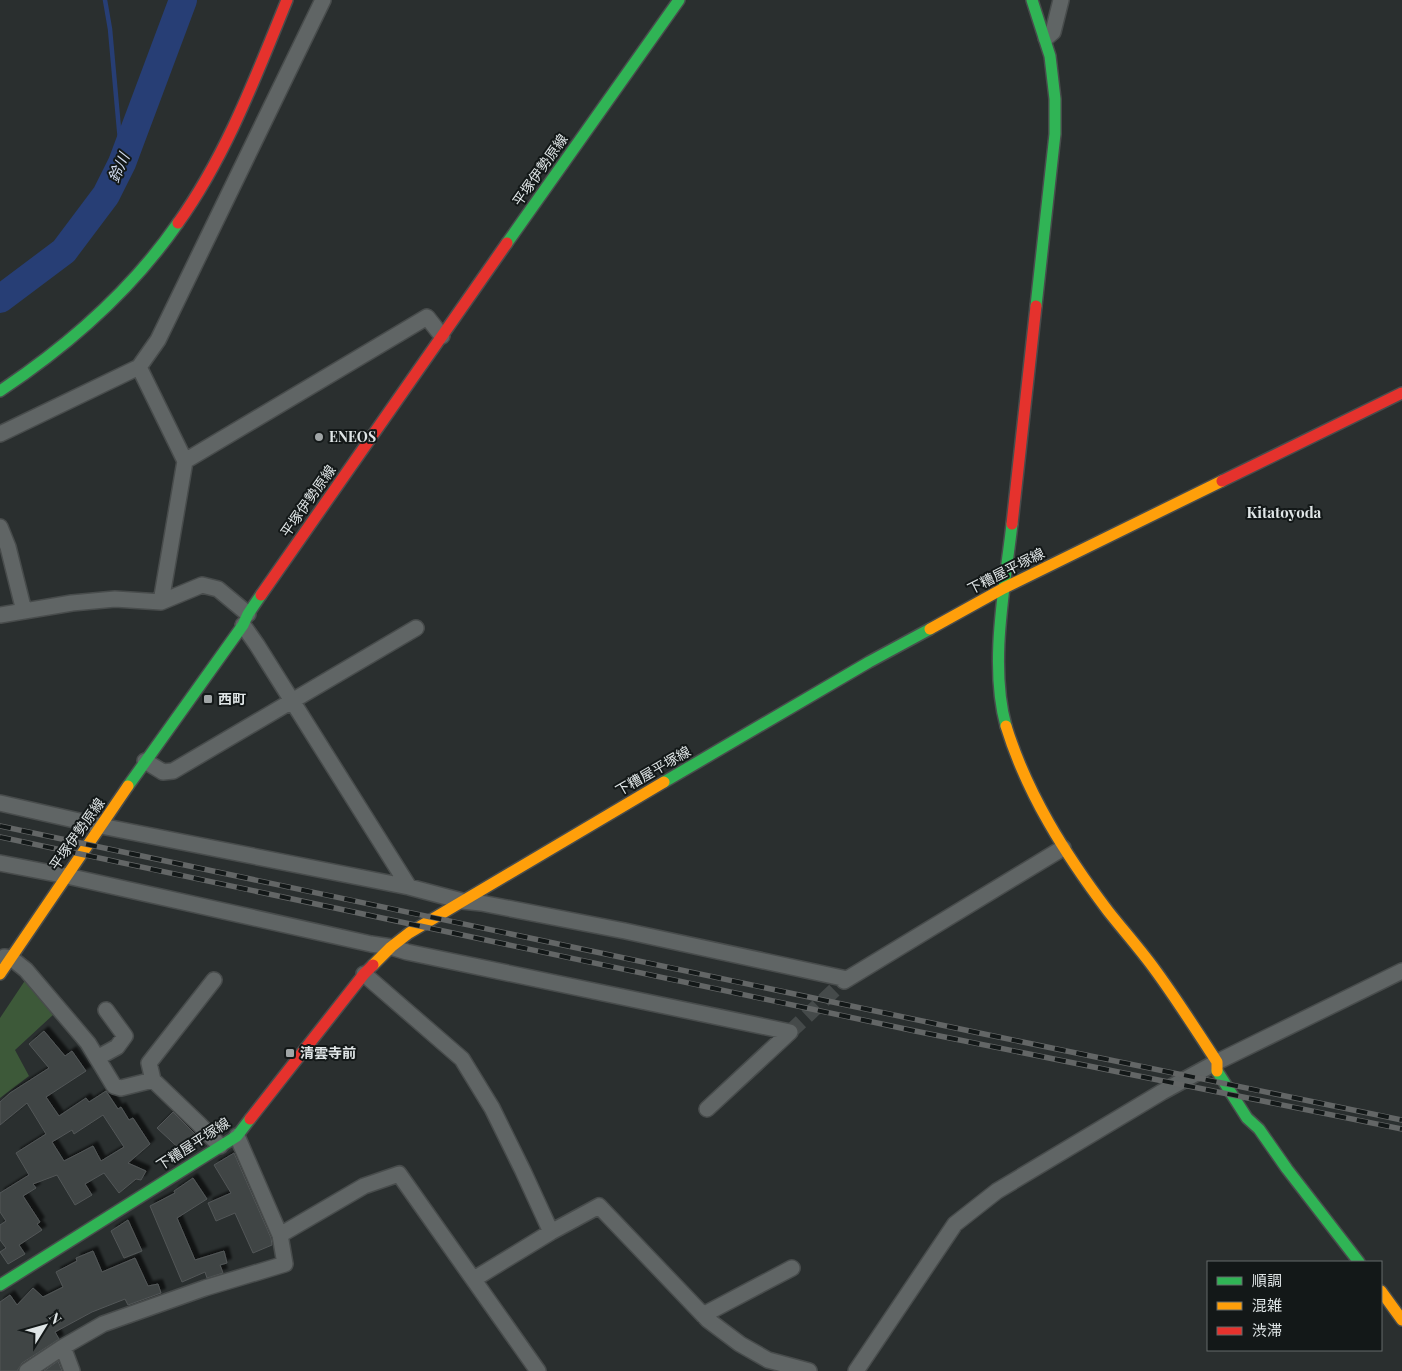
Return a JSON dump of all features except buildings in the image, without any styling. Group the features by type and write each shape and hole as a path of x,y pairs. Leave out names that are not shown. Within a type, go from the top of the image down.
{"main road":[{"path":"0,391 51,355 96,317 142,270 181,220 206,180 250,90 287,0"},
{"name":"平塚伊勢原線","path":"0,974 5,957 66,876 442,336 679,0"},
{"path":"1032,0 1046,38 1053,66 1055,134 1000,630 998,680 1004,722 1015,755 1030,790 1063,848 1108,911 1160,976 1217,1062 1225,1065 1257,1114 1259,1129 1287,1169 1358,1261"},
{"name":"下糟屋平塚線","path":"0,1285 237,1136 364,974 391,947 409,933 869,662 1004,588 1402,393"},
{"path":"1382,1292 1402,1320"}],"street":[{"path":"0,434 139,367 158,340 323,0"},
{"path":"1046,38 1053,32 1061,0"},
{"path":"185,461 427,318 442,336"},
{"path":"139,367 185,461 161,602"},
{"path":"0,527 8,547 24,611"},
{"path":"0,615 72,603 115,599 161,602 202,585 218,589 245,619 292,702 408,887"},
{"path":"145,761 162,772 173,771 416,628"},
{"path":"0,803 101,826 408,887 462,901 625,931 846,980 1063,848"},
{"path":"0,863 370,944 790,1032 707,1109"},
{"path":"5,957 32,978 88,1044 114,1086 121,1088 153,1080"},
{"path":"856,1371 955,1224 997,1191 1162,1092 1217,1062 1402,971"},
{"path":"364,974 462,1059 492,1108 551,1232"},
{"path":"214,980 149,1063 153,1080 220,1146"},
{"path":"97,1058 117,1047 125,1036 106,1010"},
{"path":"27,1371 103,1324 205,1288 285,1264 280,1235 237,1136"},
{"path":"280,1235 364,1186 399,1174 538,1371"},
{"path":"474,1279 551,1232 599,1206 704,1315 740,1344 768,1360 809,1371"},
{"path":"704,1315 792,1268"},
{"path":"63,1347 72,1371"}],"green space":[{"path":"26,979 54,1014 15,1050 29,1076 0,1098 0,1018"}],"waterway":[{"path":"105,0 110,29 122,163"},
{"name":"鈴川","path":"0,299 64,251 106,195 122,163 183,0"}],"tunnel":[{"path":"790,1032 844,981"}],"railway":[{"path":"0,826 984,1034 1402,1120"},
{"path":"0,837 915,1031 1402,1129"}],"traffic: fast":[{"path":"507,243 679,0"},
{"path":"1032,0 1050,56 1055,99 1055,134 1036,306"},
{"path":"0,391 50,355 97,315 140,271 178,223"},
{"path":"1006,726 1001,702 999,652 1000,625 1012,524"},
{"path":"128,786 243,625 261,595"},
{"path":"664,782 869,662 930,629"},
{"path":"1217,1071 1247,1118 1259,1129 1287,1169 1358,1261"},
{"path":"0,1285 237,1136 250,1119"}],"traffic: slow":[{"path":"930,629 1004,588 1222,481"},
{"path":"1006,726 1025,776 1062,845 1108,911 1170,990 1217,1062 1217,1071"},
{"path":"373,965 409,933 664,782"},
{"path":"0,974 128,786"},
{"path":"1382,1292 1402,1320"}],"traffic: jam":[{"path":"178,223 211,171 239,115 287,0"},
{"path":"261,595 507,243"},
{"path":"1012,524 1036,306"},
{"path":"1222,481 1402,393"},
{"path":"250,1119 373,965"}],"place":[{"name":"ENEOS","path":"319,437"},
{"name":"西町","path":"208,699"},
{"name":"清雲寺前","path":"290,1053"}],"district":[{"name":"Kitatoyoda","path":"1284,513"}]}
